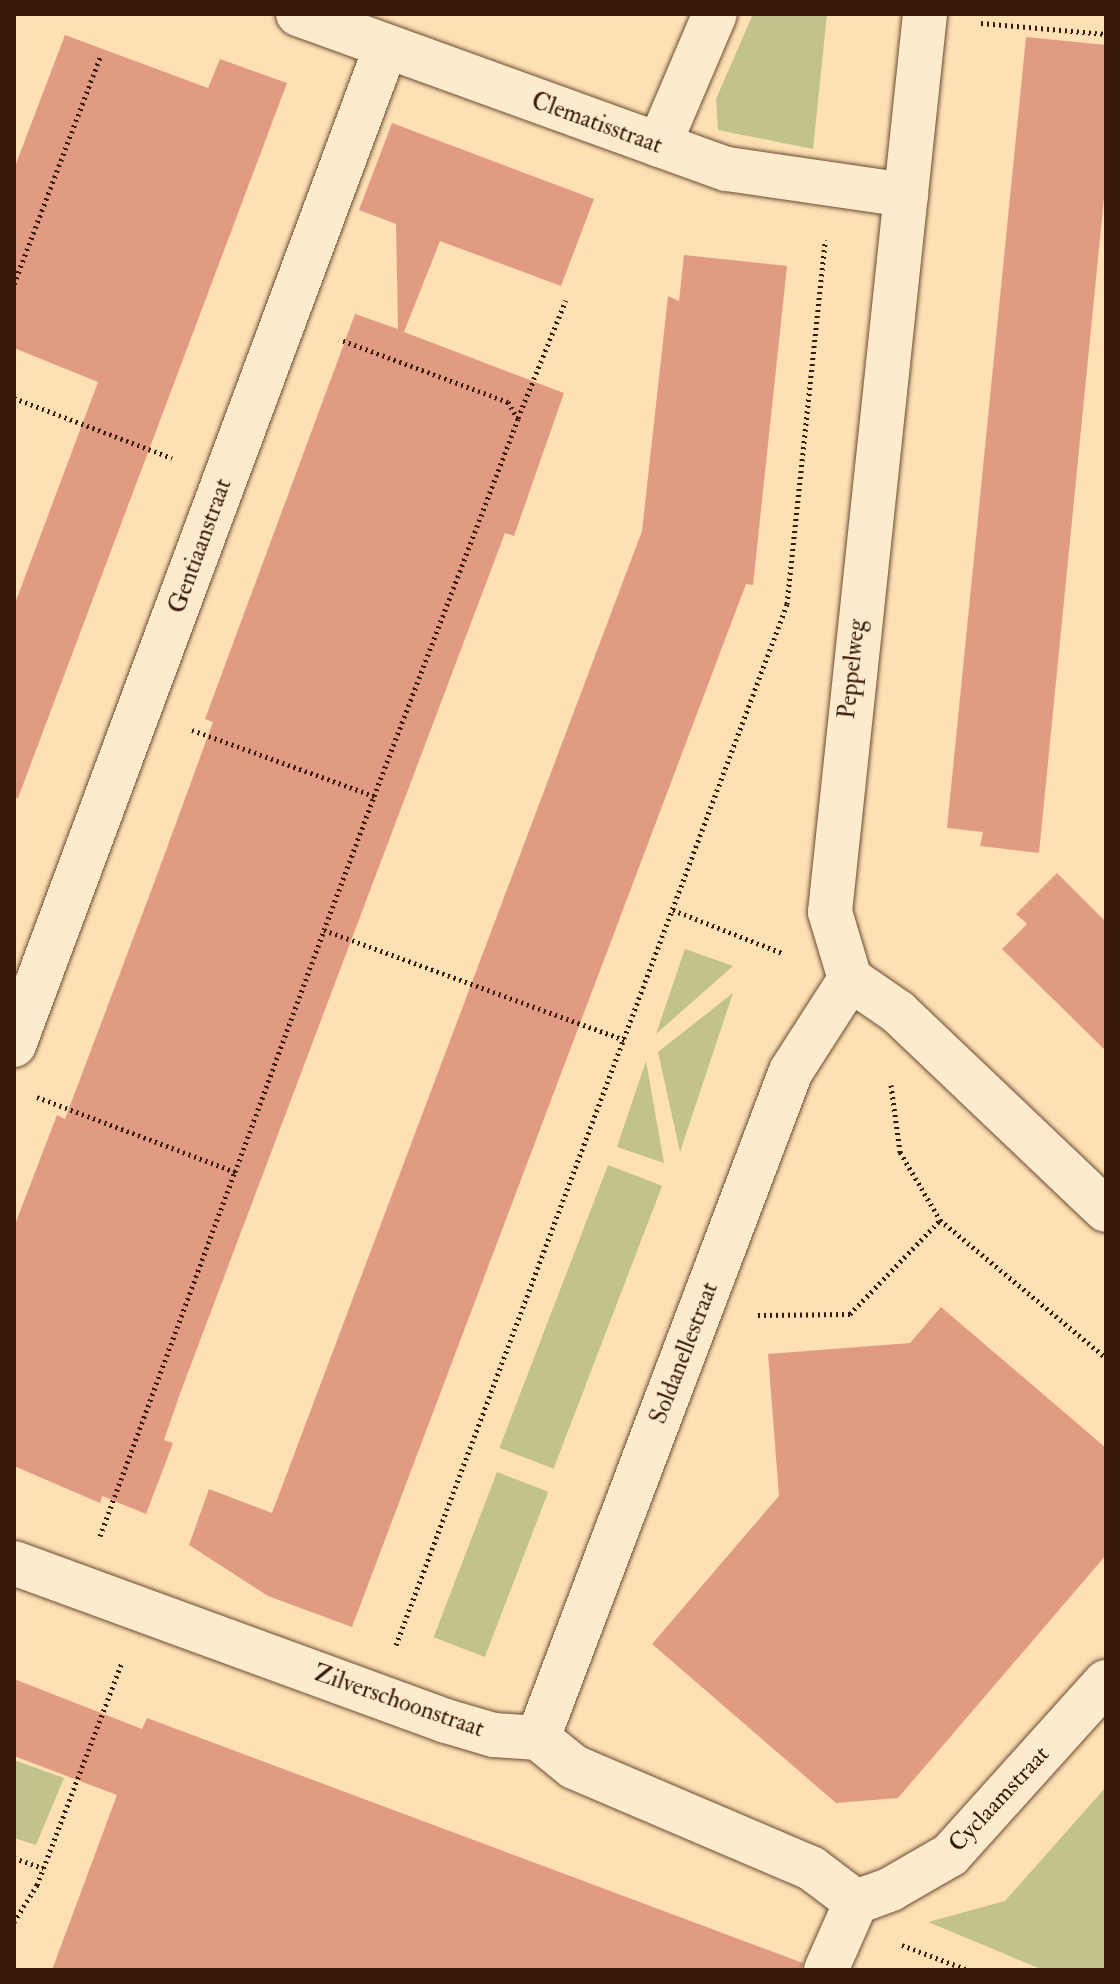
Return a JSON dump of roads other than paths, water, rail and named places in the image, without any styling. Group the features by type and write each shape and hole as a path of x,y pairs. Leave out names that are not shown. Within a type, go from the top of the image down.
{"street":[{"name":"Clematisstraat","path":"298,14 727,169 906,195"},
{"path":"659,145 715,14"},
{"name":"Peppelweg","path":"850,979 830,912 832,860 924,16"},
{"name":"Gentiaanstraat","path":"14,1045 386,47"},
{"path":"850,979 898,1012 1106,1210"},
{"name":"Soldanellestraat","path":"538,1738 791,1071 821,1019 850,979"},
{"name":"Zilverschoonstraat","path":"14,1563 494,1735 538,1738"},
{"name":"Cyclaamstraat","path":"853,1914 950,1855 1106,1682"},
{"path":"538,1738 574,1767 811,1868 853,1914 826,1970"}]}
